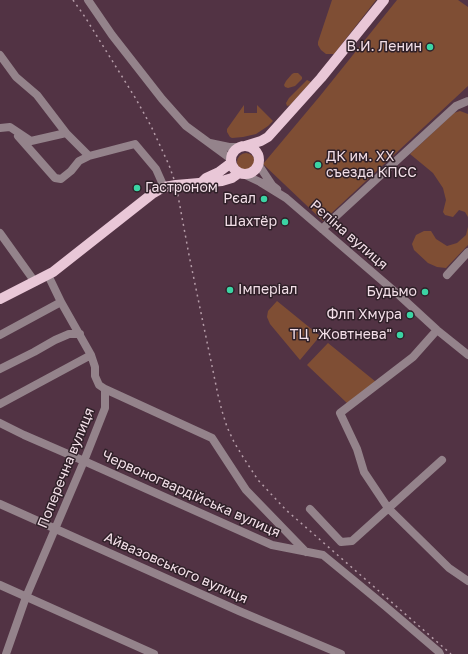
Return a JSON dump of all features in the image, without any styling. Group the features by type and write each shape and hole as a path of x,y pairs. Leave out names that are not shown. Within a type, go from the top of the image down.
{"main road":[{"path":"0,299 53,272 152,194 164,187 222,181 241,174 249,174 255,170 260,154 268,137 321,78 384,0"},
{"path":"200,183 218,172 231,161 234,152 268,137"},
{"path":"243,147 252,148 257,153 258,162"},
{"path":"231,161 234,170 241,174"}],"street":[{"path":"88,0 112,35 162,99 186,126 231,161"},
{"path":"0,55 16,77 37,95 66,133 89,156"},
{"path":"322,229 456,106 468,101"},
{"path":"0,128 10,127 31,140 66,133"},
{"path":"10,127 55,178 61,179 71,171 79,161 89,156 135,144 156,169 164,187"},
{"path":"204,140 213,144 229,147 243,147"},
{"path":"258,162 272,185 286,198"},
{"name":"Рєпіна вулиця","path":"241,174 260,182 286,198 400,296 437,330 468,355"},
{"path":"0,233 35,282"},
{"path":"447,274 468,252"},
{"path":"48,275 61,302 91,355 95,367 95,376 99,385 212,438 246,490 306,552"},
{"path":"0,335 61,302"},
{"path":"437,330 413,357 340,413 357,449 364,472 388,508 449,568 468,581"},
{"path":"0,369 55,340 69,334 80,334"},
{"path":"0,404 91,355"},
{"name":"Поперечна вулиця","path":"6,654 26,597 56,529 105,408 105,389"},
{"name":"Червоногвардійська вулиця","path":"0,423 272,545 323,555 440,654"},
{"path":"310,509 340,542 352,541 442,460"},
{"name":"Айвазовського вулиця","path":"0,504 240,611 341,654"},
{"path":"0,585 154,654"}],"shaded area":[{"path":"332,0 376,0 334,54 326,54 321,50 318,42"},
{"path":"397,0 458,0 468,7 468,86 323,221 263,164"},
{"path":"294,73 298,73 302,79 295,86 288,88 285,87 284,85 286,81"},
{"path":"307,80 311,82 290,105 287,106 286,103 289,98"},
{"path":"244,105 244,113 257,113 257,105 273,121 256,134 232,138 227,132 227,129"},
{"path":"460,111 468,114 468,217 465,212 459,210 453,217 445,215 443,212 446,200 443,188 433,173 410,154 454,113"},
{"path":"246,153 252,156 255,162 252,168 246,171 240,168 237,162 240,156"},
{"path":"468,227 468,245 446,268 437,267 428,263 414,250 412,244 416,235 424,231 431,231 436,239 447,246 457,243 466,235"},
{"path":"277,301 320,336 300,360 270,324 267,317 268,311"},
{"path":"328,343 376,382 348,404 307,365"}],"railway":[{"path":"73,0 136,99 151,126 169,165 176,185 218,395 227,427 234,442 258,480 286,510 451,654"}],"place":[{"name":"В.И. Ленин","path":"430,47"},
{"name":"ДК им. XX съезда КПСС","path":"318,165"},
{"name":"Гастроном","path":"137,188"},
{"name":"Рєал","path":"264,199"},
{"name":"Шахтёр","path":"285,222"},
{"name":"Імперіал","path":"230,290"},
{"name":"Будьмо","path":"425,292"},
{"name":"Флп Хмура","path":"410,315"},
{"name":"ТЦ \"Жовтнева\"","path":"400,335"}]}
